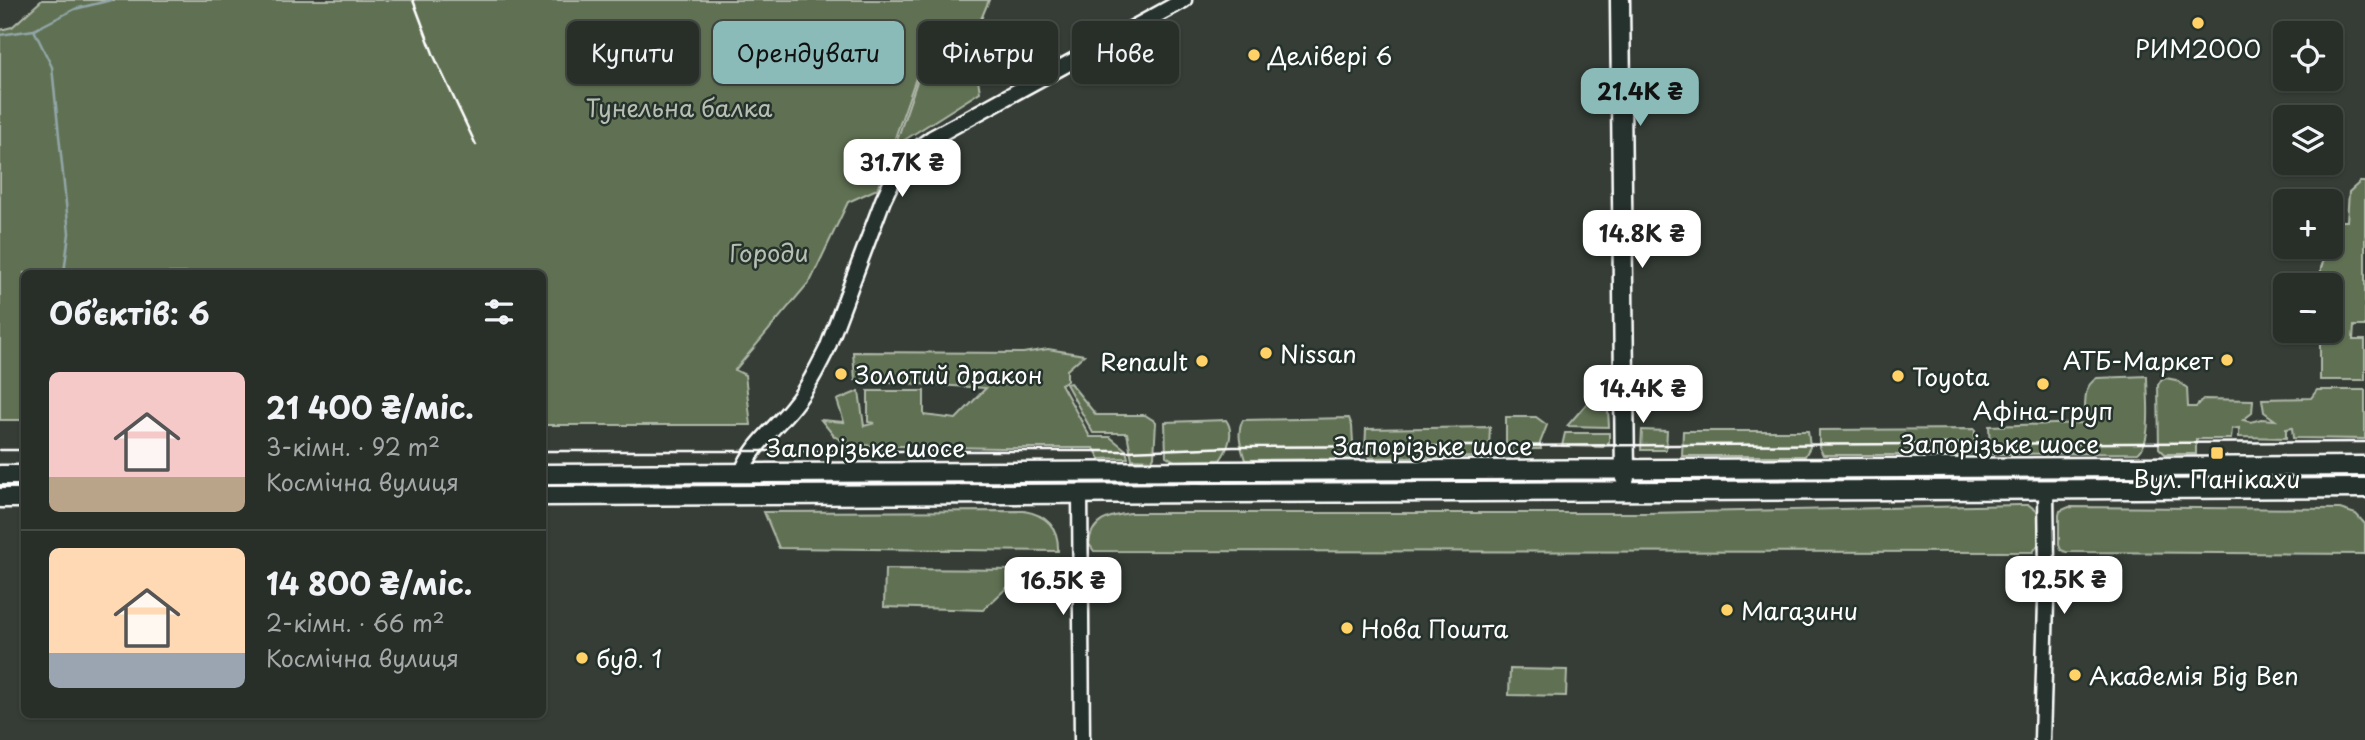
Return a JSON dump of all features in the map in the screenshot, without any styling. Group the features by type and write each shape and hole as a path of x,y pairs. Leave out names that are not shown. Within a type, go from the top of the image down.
{"main road":[{"path":"1620,0 1626,492"},
{"name":"Запорізьке шосе","path":"546,474 2365,466"},
{"path":"1080,471 1080,494"},
{"path":"742,472 743,496"},
{"path":"0,475 21,475"},
{"name":"Запорізьке шосе","path":"546,496 2365,488"},
{"path":"0,498 21,498"}],"street":[{"path":"742,472 752,451 796,402 817,368 827,349 883,200 894,177 913,152 932,138 1184,0"},
{"path":"2042,740 2048,568 2046,490"},
{"path":"1080,494 1082,740"}],"green space":[{"path":"42,0 989,0 980,21 918,21 918,73 877,189 848,202 811,280 735,370 745,375 751,425 546,425 546,270 21,270 21,420 0,420 0,30 12,27"},
{"path":"918,78 918,84 979,84 980,92 895,146"},
{"path":"2360,182 2365,182 2365,326 2354,326 2353,340 2365,340 2365,380 2320,380 2320,343 2343,343 2343,273 2321,273 2324,259 2343,259 2343,221 2347,221 2349,192"},
{"path":"1048,349 1084,355 1067,370 1067,381 1061,384 1090,437 1110,437 1126,450 1128,458 1100,459 1094,448 849,445 834,436 821,420 844,422 837,400 859,391 864,426 875,423 868,422 868,391 924,391 924,415 956,419 986,388 855,380 853,352 1023,353"},
{"path":"2147,376 2146,439 2138,453 1990,452 1989,426 2085,423 2086,392 2097,378"},
{"path":"2166,378 2176,380 2187,388 2188,407 2196,407 2203,399 2253,400 2252,413 2243,420 2251,422 2261,419 2275,420 2264,412 2262,399 2311,398 2317,390 2365,390 2365,439 2293,438 2292,428 2286,429 2286,438 2239,437 2239,428 2232,429 2231,439 2196,439 2196,454 2165,454 2159,448 2158,385"},
{"path":"1070,383 1096,415 1145,415 1156,422 1152,460 1132,459 1127,433 1093,433 1066,384"},
{"path":"1589,401 1608,409 1609,427 1567,426"},
{"path":"1506,417 1536,417 1547,425 1540,443 1541,449 1506,452"},
{"path":"1349,418 1354,459 1245,460 1240,435 1243,420"},
{"path":"1226,420 1230,430 1229,440 1220,460 1175,461 1166,456 1165,422"},
{"path":"1490,427 1489,449 1483,457 1370,458 1365,451 1366,429"},
{"path":"1975,429 1974,452 1966,455 1823,455 1819,447 1819,430"},
{"path":"1642,430 1667,431 1666,450 1641,450"},
{"path":"1683,431 1808,431 1810,447 1805,456 1682,456"},
{"path":"1565,433 1609,433 1609,442 1603,447 1562,446"},
{"path":"2029,505 2038,512 2040,542 2033,552 1094,551 1089,544 1097,524 1108,518 1130,513 1648,513"},
{"path":"2069,507 2340,509 2356,514 2365,524 2365,554 2066,552 2061,550 2059,545 2059,515 2060,511"},
{"path":"1024,511 1045,519 1050,524 1054,529 1058,551 779,548 764,512"},
{"path":"885,569 1026,570 983,610 884,607"},
{"path":"1510,669 1567,670 1566,696 1509,695"}],"waterway":[{"path":"0,35 34,30 75,9 111,0"},
{"path":"34,30 52,67 69,233 64,270"}],"railway":[{"path":"413,0 434,56 476,145"},
{"path":"546,451 1128,451 1233,447 2365,442"},
{"path":"0,450 21,450"}],"place":[{"name":"РИМ2000","path":"2198,23"},
{"name":"Делівері 6","path":"1254,55"},
{"name":"Nissan","path":"1266,353"},
{"name":"АТБ-Маркет","path":"2227,360"},
{"name":"Renault","path":"1202,361"},
{"name":"Золотий дракон","path":"841,374"},
{"name":"Toyota","path":"1898,376"},
{"name":"Афіна-груп","path":"2043,384"},
{"name":"Вул. Панікахи","path":"2217,453"},
{"name":"Магазини","path":"1727,610"},
{"name":"Нова Пошта","path":"1347,628"},
{"name":"буд. 1","path":"582,658"},
{"name":"Академія Big Ben","path":"2075,675"}],"park label":[{"name":"Тунельна балка","path":"679,107"},
{"name":"Городи","path":"769,252"}]}
